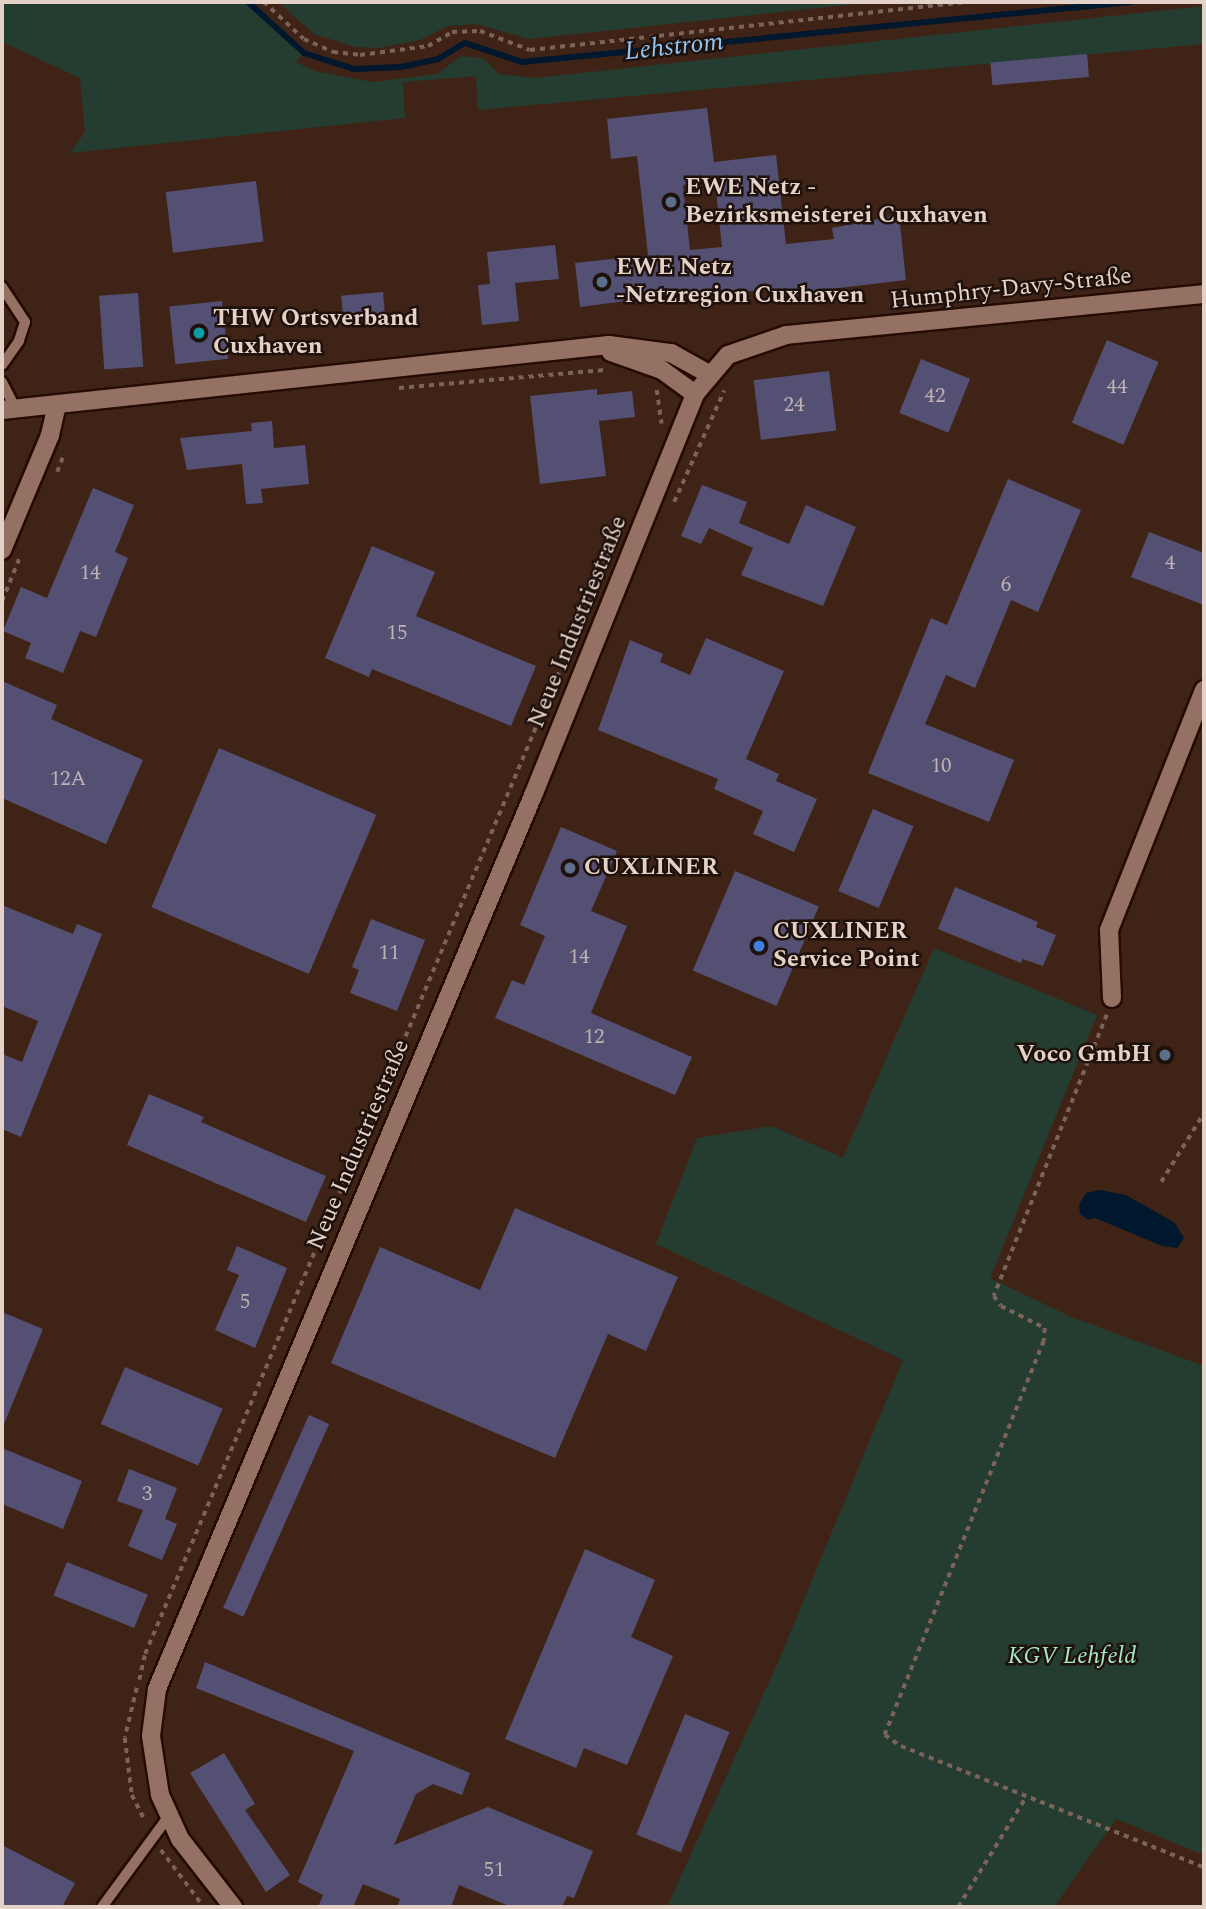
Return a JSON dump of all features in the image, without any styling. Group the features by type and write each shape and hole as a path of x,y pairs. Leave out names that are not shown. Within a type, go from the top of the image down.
{"street":[{"name":"Humphry-Davy-Straße","path":"695,394 709,374 744,346 786,335 1204,294"},
{"path":"9,410 628,345 654,349 709,374"},
{"path":"594,348 640,360 695,394"},
{"name":"Neue Industriestraße","path":"233,1907 168,1817 151,1736 163,1671 534,793 695,394"},
{"path":"2,550 50,435 57,405"},
{"path":"1112,998 1109,930 1204,690"}],"lane":[{"path":"2,287 25,322 19,341 2,365"},
{"path":"2,382 9,410"},
{"path":"102,1907 168,1817"}],"path":[{"path":"264,2 304,39 333,52 360,55 418,49 452,32 480,31 530,50 963,2"},
{"path":"394,388 614,369"},
{"path":"656,382 662,427"},
{"path":"672,505 710,415"},
{"path":"52,483 64,447"},
{"path":"2,601 22,554"},
{"path":"1106,1017 997,1289 996,1302 1045,1328 1044,1341 885,1735 901,1746 1204,1867"},
{"path":"1161,1182 1204,1113"},
{"path":"958,1907 1026,1797"},
{"path":"1196,1907 1204,1907"}],"green space":[{"path":"2,2 248,2 304,53 295,62 315,71 372,82 437,74 461,56 483,58 499,74 535,78 1204,6 1204,44 478,110 476,76 403,82 405,118 70,153 85,132 80,78 2,42"},
{"path":"278,2 873,2 529,39 477,24 448,26 420,40 379,48 355,47 314,34"},
{"name":"KGV Lehfeld","path":"934,948 1097,1015 990,1278 1069,1316 1204,1366 1204,1855 1116,1819 1054,1907 667,1907 779,1660 903,1360 656,1244 697,1138 772,1126 843,1158"}],"water":[{"path":"1100,1190 1126,1195 1175,1223 1184,1238 1177,1248 1162,1246 1095,1218 1088,1220 1080,1214 1079,1205 1086,1193"}],"building":[{"path":"1087,54 1089,77 992,85 990,62"},
{"path":"707,108 714,162 776,155 786,244 834,239 832,228 899,215 906,280 772,296 771,289 718,295 717,289 580,307 575,263 648,255 637,156 611,159 607,119","holes":["715,181 722,247 690,250 683,185"]},
{"path":"256,181 263,242 173,253 166,192"},
{"path":"555,245 559,279 515,283 519,321 482,325 478,285 490,284 487,252"},
{"path":"383,292 385,313 343,317 341,296"},
{"path":"138,293 143,367 104,370 99,296"},
{"name":"THW Ortsverband Cuxhaven","path":"222,301 228,359 175,364 169,307"},
{"path":"1107,340 1159,362 1123,445 1072,423"},
{"path":"921,359 970,379 948,433 899,413"},
{"path":"829,371 836,431 761,440 754,380"},
{"path":"597,389 597,395 632,391 635,417 599,421 606,476 540,484 530,396"},
{"path":"272,421 274,448 305,445 309,484 261,489 263,503 246,504 242,464 187,470 180,438 252,431 251,423"},
{"path":"1008,479 1081,510 1038,612 1011,600 975,688 946,675 925,724 1014,760 989,822 868,773 931,618 947,625"},
{"path":"702,485 747,502 739,523 789,544 806,505 856,527 823,606 741,575 753,548 709,528 701,544 681,536"},
{"path":"93,488 134,505 115,552 128,558 96,637 80,631 63,673 25,658 31,643 3,631 21,587 47,598"},
{"path":"1149,532 1204,553 1204,605 1131,577"},
{"path":"372,546 435,572 416,616 536,666 511,726 372,669 369,677 325,658"},
{"path":"706,638 784,671 746,759 779,774 776,781 817,799 794,852 753,834 763,811 714,789 718,779 598,730 630,640 663,654 660,662 690,675"},
{"path":"2,681 57,705 51,719 143,760 106,844 2,798"},
{"path":"219,748 376,815 309,974 151,907"},
{"path":"873,809 914,826 879,908 838,891"},
{"path":"561,827 617,851 591,911 627,926 591,1013 692,1057 675,1095 495,1018 512,980 524,985 545,936 520,925"},
{"path":"735,871 819,907 777,1006 693,970"},
{"path":"955,887 1038,922 1036,927 1056,935 1043,966 1023,959 1021,963 938,929"},
{"path":"2,905 73,934 77,924 102,934 21,1137 2,1129 2,1054 22,1062 38,1021 2,1006"},
{"path":"371,919 425,940 397,1011 350,993 359,970 352,967"},
{"path":"149,1094 204,1117 201,1122 326,1176 306,1222 127,1145"},
{"path":"515,1208 678,1277 646,1351 608,1334 555,1458 331,1363 380,1247 480,1290"},
{"path":"237,1246 287,1268 255,1348 215,1330 239,1275 227,1270"},
{"path":"2,1312 43,1329 2,1429"},
{"path":"125,1367 223,1408 198,1465 101,1424"},
{"path":"309,1415 329,1424 243,1617 223,1608"},
{"path":"2,1448 82,1481 63,1529 2,1504"},
{"path":"129,1469 177,1488 165,1519 177,1524 162,1560 128,1546 143,1510 117,1501"},
{"path":"585,1549 655,1580 631,1637 673,1656 627,1765 584,1748 576,1768 505,1739"},
{"path":"67,1562 148,1595 134,1628 54,1595"},
{"path":"205,1662 470,1773 462,1795 433,1784 416,1794 394,1845 488,1807 593,1851 574,1898 567,1896 562,1907 511,1907 459,1885 451,1907 397,1907 400,1899 363,1884 353,1907 318,1907 323,1895 298,1882 354,1751 196,1688"},
{"path":"685,1714 730,1732 681,1853 636,1835"},
{"path":"224,1753 255,1804 245,1810 290,1875 266,1892 190,1773"},
{"path":"2,1845 75,1883 62,1907 2,1907"}],"waterway":[{"name":"Lehstrom","path":"248,2 304,53 354,69 401,67 438,59 465,43 522,62 1131,2"}],"place":[{"name":"EWE Netz - Bezirksmeisterei Cuxhaven","path":"671,202"},
{"name":"EWE Netz -Netzregion Cuxhaven","path":"602,282"},
{"name":"THW Ortsverband Cuxhaven","path":"199,333"},
{"name":"CUXLINER","path":"570,868"},
{"name":"CUXLINER Service Point","path":"759,946"},
{"name":"Voco GmbH","path":"1165,1055"}]}
